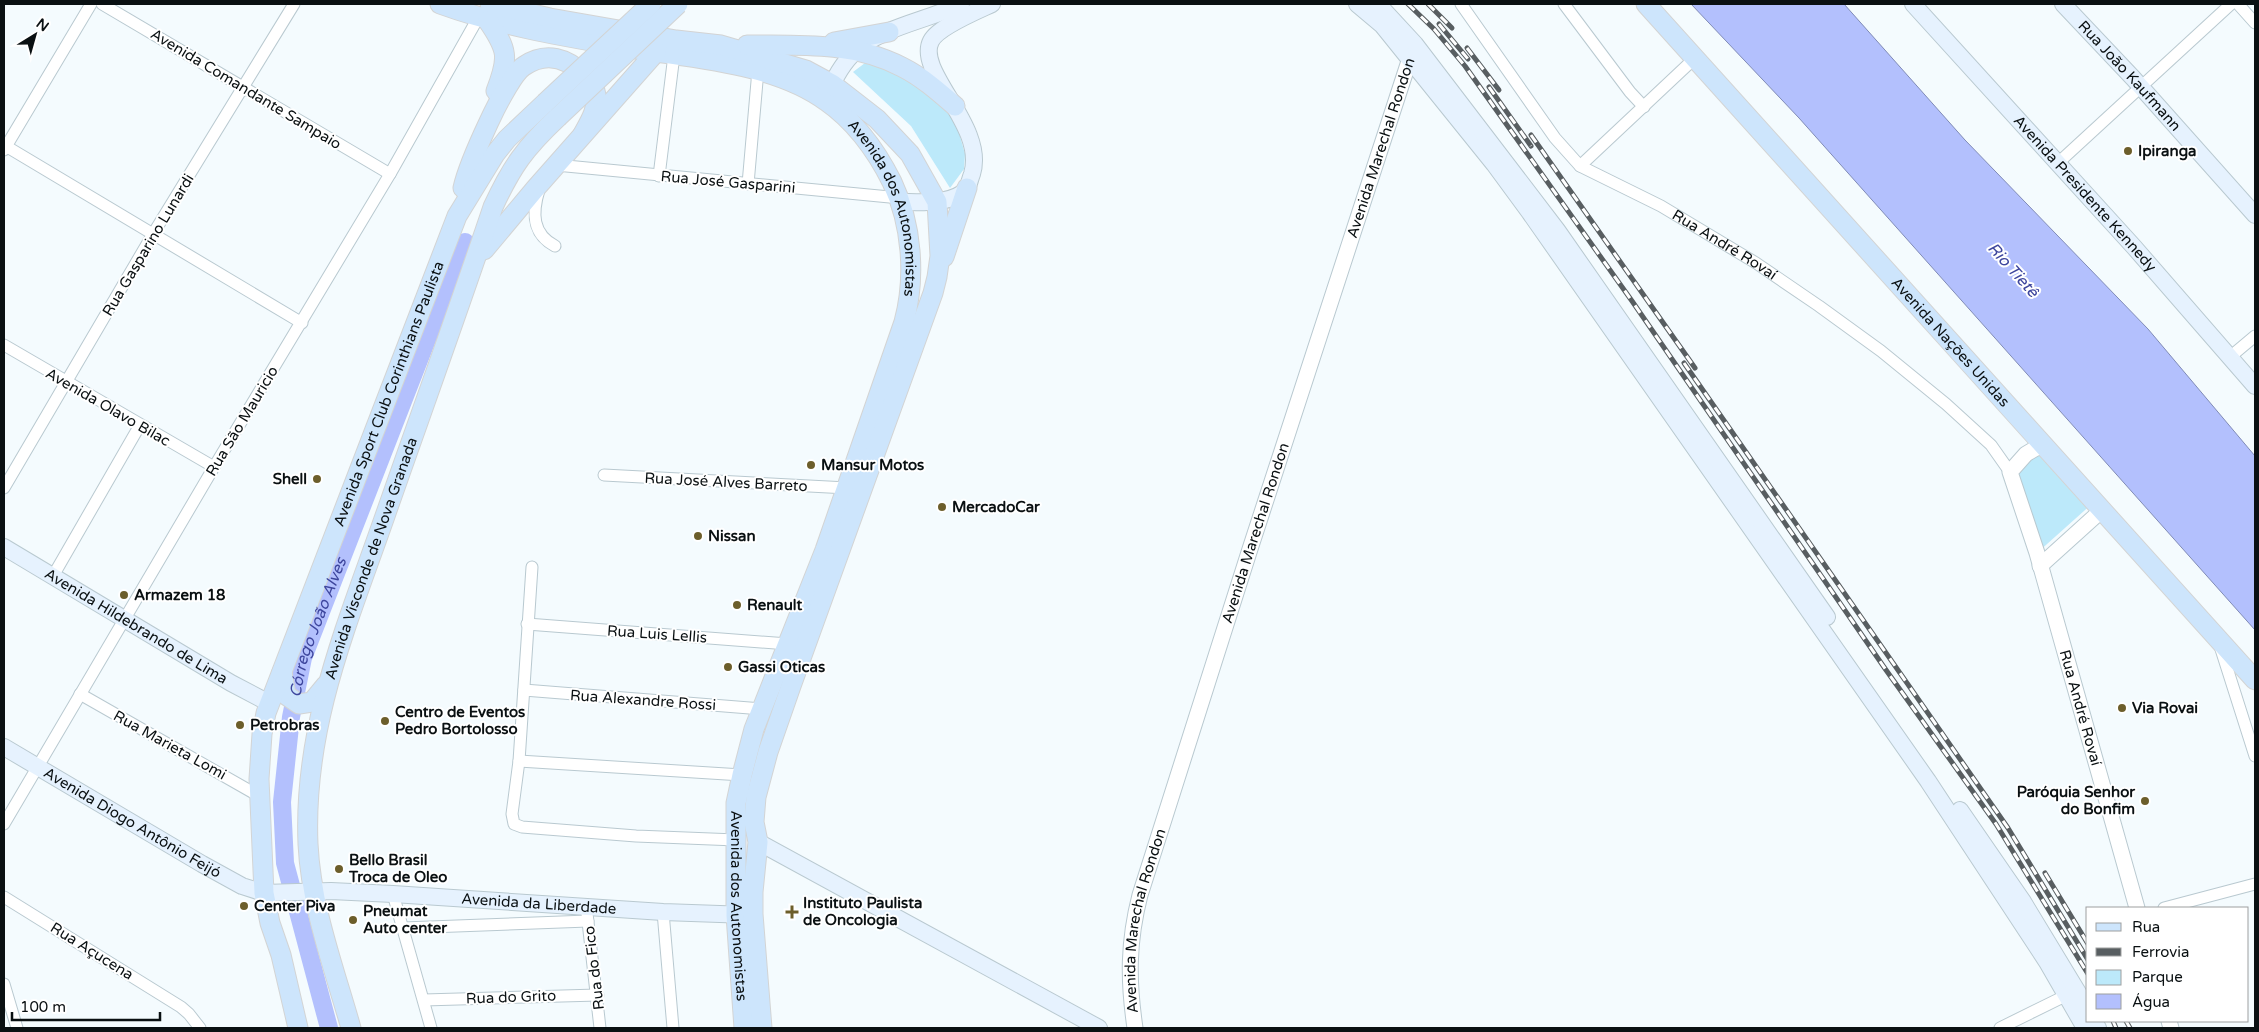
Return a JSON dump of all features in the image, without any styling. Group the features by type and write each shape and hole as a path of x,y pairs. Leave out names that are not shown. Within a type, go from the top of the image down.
{"main road":[{"name":"Avenida dos Autonomistas","path":"440,4 486,14 577,39 758,70 798,86 829,92 877,119 910,154 937,202 940,256 938,277 768,752 756,798 754,822 758,842 753,892 745,915 744,1028"},
{"name":"Avenida Sport Club Corinthians Paulista","path":"298,1028 281,955 270,923 267,893 259,796 262,734 269,702 282,676 457,216 495,154 507,139 652,4"},
{"name":"Avenida Visconde de Nova Granada","path":"351,1028 306,892 310,776 323,689 493,208 506,179 519,157 558,117 678,4"},
{"path":"821,45 889,32 932,17 961,4"},
{"path":"938,277 973,170 974,157 972,144 955,106 932,69 928,53 931,41 940,32 992,4"},
{"path":"1357,4 1412,51"},
{"path":"1378,4 1619,338 1922,772 2000,889 2072,992 2086,1007"},
{"name":"Avenida Nações Unidas","path":"1646,4 2255,680"},
{"name":"Avenida Presidente Kennedy","path":"1913,4 2141,254 2255,386"},
{"name":"Rua João Kaufmann","path":"2063,4 2133,78 2139,87 2255,215"},
{"name":"Avenida dos Autonomistas","path":"486,14 550,18 676,40 720,45 806,70 829,92 848,119 880,157 901,200 911,263 908,309 897,347 847,488 762,709 742,775 736,803 736,840 762,1028"},
{"path":"486,14 505,51 502,77 491,105 491,116"},
{"path":"829,92 843,65 856,50 889,32"},
{"path":"720,45 821,45 880,56 904,68 955,106"},
{"path":"474,263 542,180 656,52"},
{"path":"457,216 464,184 491,116 518,70 534,60 554,57 567,61 580,71 592,83 595,90 596,106 583,134"},
{"path":"901,200 937,202 958,195 967,188"},
{"name":"Avenida Hildebrando de Lima","path":"4,547 231,683 269,702"},
{"path":"282,676 286,695 299,704 309,704 323,689"},
{"name":"Avenida Diogo Antônio Feijó","path":"4,747 202,864 242,886 267,893"},
{"path":"736,803 740,819 758,842 1082,1024 1099,1028"},
{"name":"Avenida da Liberdade","path":"267,893 393,894 588,914 663,912 745,915"},
{"path":"2072,992 2085,1028"}],"street":[{"path":"91,4 4,147 302,323"},
{"name":"Avenida Comandante Sampaio","path":"102,4 390,174"},
{"name":"Rua Gasparino Lunardi","path":"4,488 153,234 294,4"},
{"name":"Rua André Rovaí","path":"1461,4 1555,138 1580,166 1661,206 1756,263 1881,351 1946,404 1991,445 2010,472 2040,566 2136,907"},
{"path":"1564,4 1630,92 1644,107"},
{"path":"2058,163 2230,4"},
{"path":"2238,4 2255,23"},
{"name":"Rua São Mauricio","path":"4,824 214,467 486,14"},
{"name":"Avenida Marechal Rondon","path":"1136,1028 1131,999 1129,967 1130,940 1140,895 1412,51"},
{"path":"659,176 674,55"},
{"path":"1580,166 1695,58"},
{"path":"748,184 758,70"},
{"name":"Rua José Gasparini","path":"556,165 901,200"},
{"path":"542,180 536,201 534,218 541,236 555,246"},
{"path":"2230,358 2255,336"},
{"name":"Avenida Olavo Bilac","path":"4,345 214,467"},
{"path":"53,576 140,425"},
{"path":"2010,472 2026,454 2043,444"},
{"name":"Rua José Alves Barreto","path":"604,475 847,488"},
{"path":"2040,566 2102,510"},
{"path":"532,567 519,761 512,814 514,824 522,827 636,836 736,840"},
{"name":"Rua Luis Lellis","path":"527,624 788,644"},
{"path":"2217,638 2255,756"},
{"name":"Rua Alexandre Rossi","path":"524,690 762,709"},
{"name":"Rua Marieta Lomi","path":"80,694 259,796"},
{"path":"519,761 742,775"},
{"path":"2168,907 2255,884"},
{"path":"393,894 431,1028"},
{"name":"Rua Açucena","path":"4,897 181,1007 200,1028"},
{"path":"663,912 673,1028"},
{"path":"403,928 588,914"},
{"name":"Rua do Fico","path":"588,914 600,1028"},
{"path":"4,984 17,1028"},
{"path":"2000,1028 2072,992"},
{"name":"Rua do Grito","path":"424,1000 598,995"}],"green space":[{"path":"869,60 934,93 955,119 965,154 964,169 950,188 911,126 853,72"},
{"path":"2043,444 2094,502 2037,553 2010,472"}],"water":[{"name":"Rio Tietê","path":"1691,4 1844,4 1965,140 2148,329 2255,456 2255,630 1799,118"}],"waterway":[{"name":"Córrego João Alves","path":"329,1028 285,863 282,802 291,717 303,658 465,242"}],"railway":[{"path":"1408,4 1434,29 1465,66 1632,301 1886,670 1996,824 2086,971"},
{"path":"1428,4 1452,28"},
{"path":"1439,24 1468,59"},
{"path":"1467,48 1499,90"},
{"path":"1489,87 1531,146"},
{"path":"1531,135 1695,368"},
{"path":"1684,363 2008,828 2086,957"},
{"path":"2045,873 2086,941"},
{"path":"2113,1022 2116,1028"},
{"path":"2127,1022 2130,1028"}],"place":[{"name":"Ipiranga","path":"2128,151"},
{"name":"Mansur Motos","path":"811,465"},
{"name":"Shell","path":"317,479"},
{"name":"MercadoCar","path":"942,507"},
{"name":"Nissan","path":"698,536"},
{"name":"Armazem 18","path":"124,595"},
{"name":"Renault","path":"737,605"},
{"name":"Gassi Oticas","path":"728,667"},
{"name":"Via Rovai","path":"2122,708"},
{"name":"Centro de Eventos Pedro Bortolosso","path":"385,721"},
{"name":"Petrobras","path":"240,725"},
{"name":"Paróquia Senhor do Bonfim","path":"2145,801"},
{"name":"Bello Brasil Troca de Oleo","path":"339,869"},
{"name":"Center Piva","path":"244,906"},
{"name":"Instituto Paulista de Oncologia","path":"792,912"},
{"name":"Pneumat Auto center","path":"353,920"}]}
